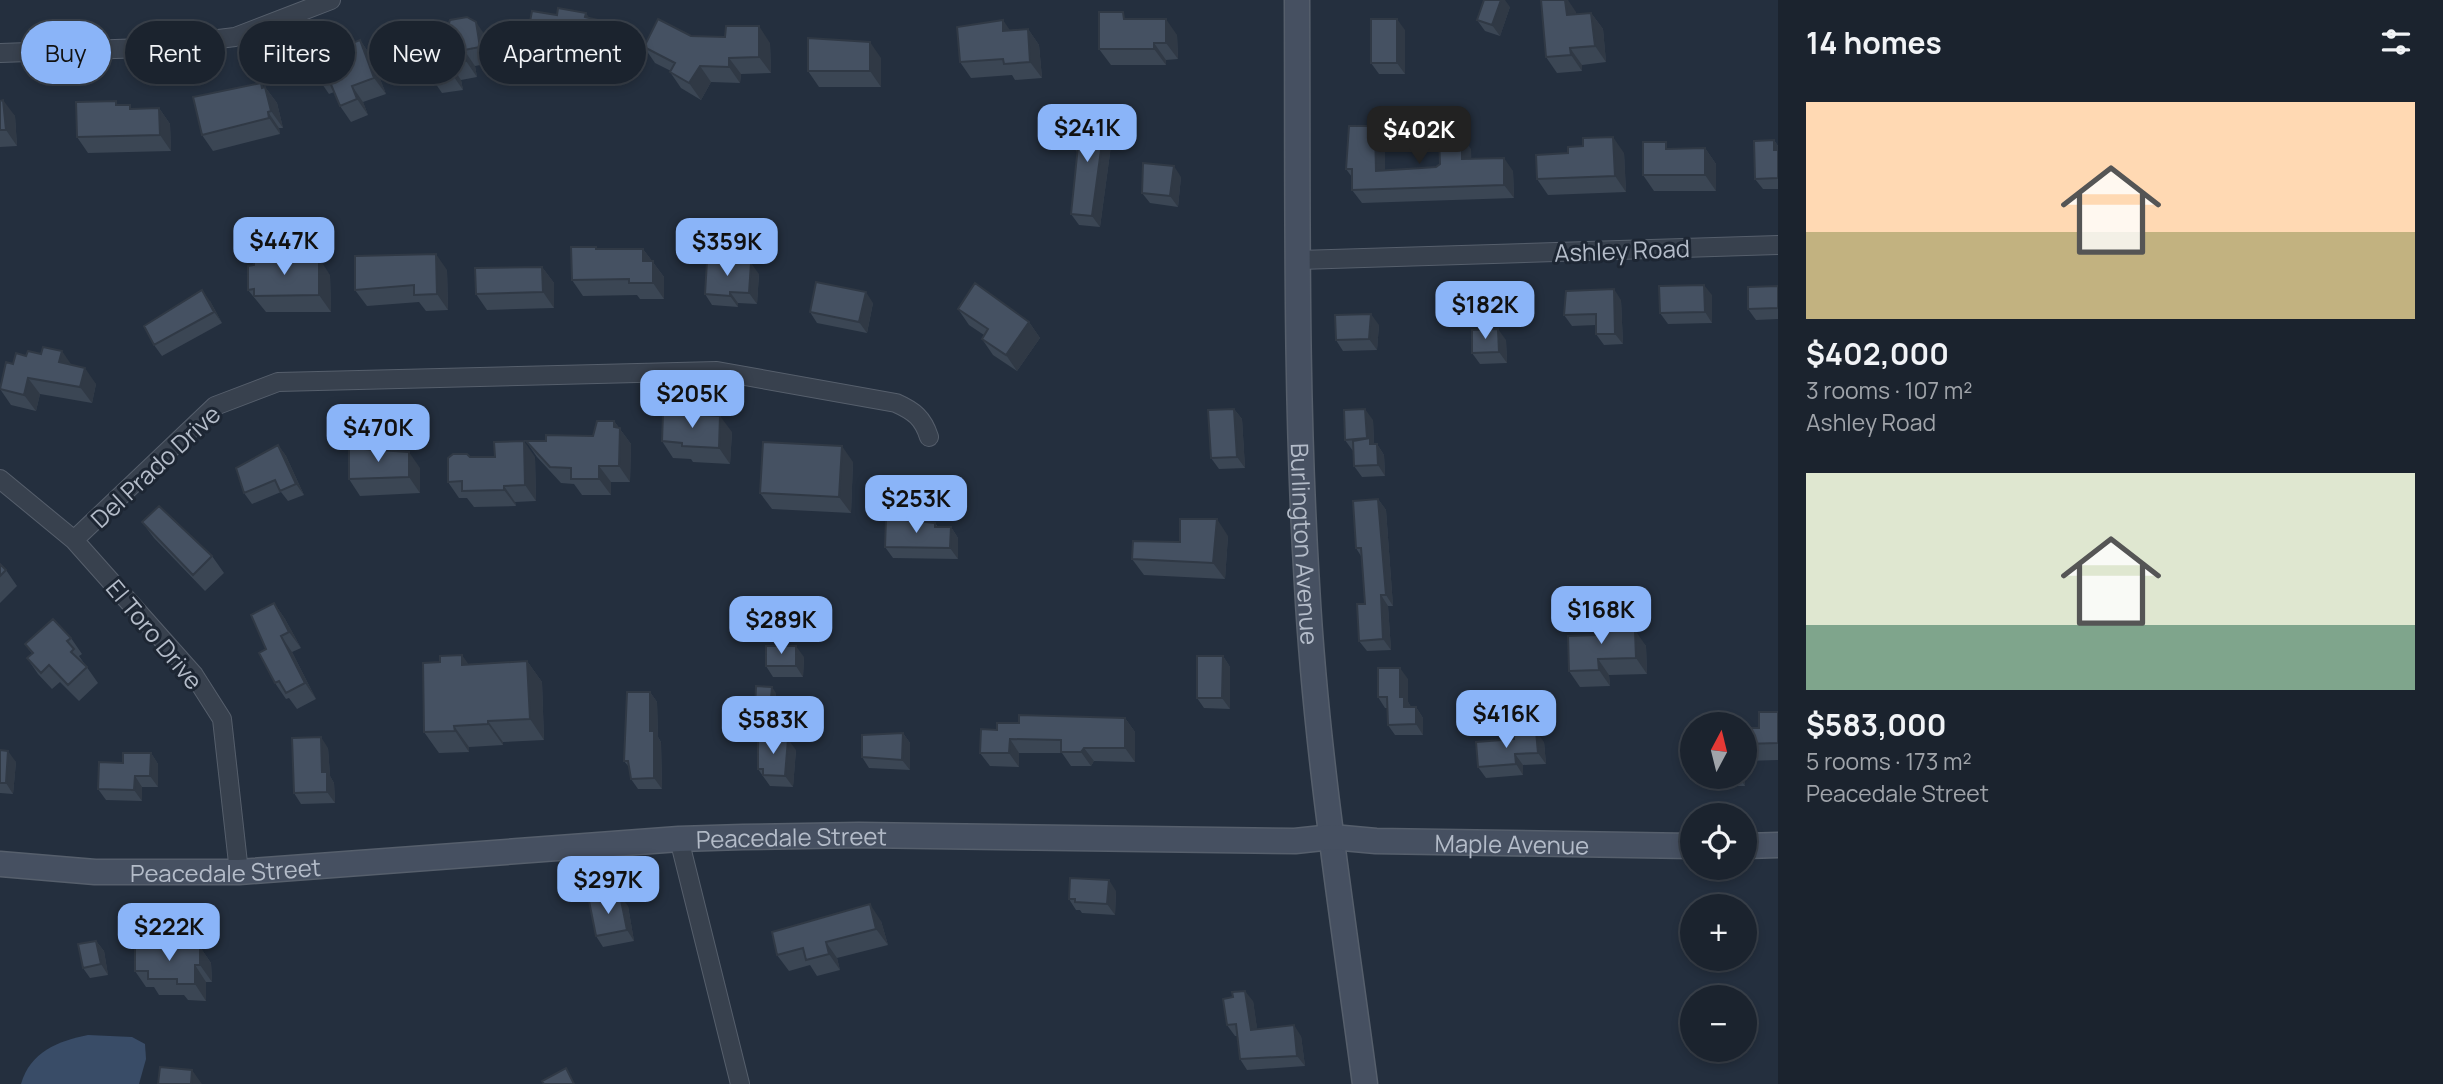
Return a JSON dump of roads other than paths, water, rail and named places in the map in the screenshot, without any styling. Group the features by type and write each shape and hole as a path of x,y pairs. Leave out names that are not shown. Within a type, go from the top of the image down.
{"main road":[{"name":"Burlington Avenue","path":"1297,0 1299,260 1307,587 1332,837 1365,1084"},
{"name":"Peacedale Street","path":"0,864 95,872 239,872 679,839 859,835 1295,841 1332,837"},
{"name":"Maple Avenue","path":"1332,837 1376,841 1680,846"},
{"path":"1757,846 1778,845"}],"street":[{"path":"0,53 144,48 235,37 331,0"},
{"name":"Ashley Road","path":"1299,260 1778,245"},
{"name":"Del Prado Drive","path":"74,540 215,405 278,382 717,371 896,403 913,410 925,422 929,437"},
{"name":"El Toro Drive","path":"0,478 74,540 194,675 222,719 239,872"},
{"path":"679,839 740,1084"}],"water":[{"path":"88,1035 132,1037 145,1044 146,1059 139,1084 21,1084 25,1073 38,1056 56,1045"}]}
